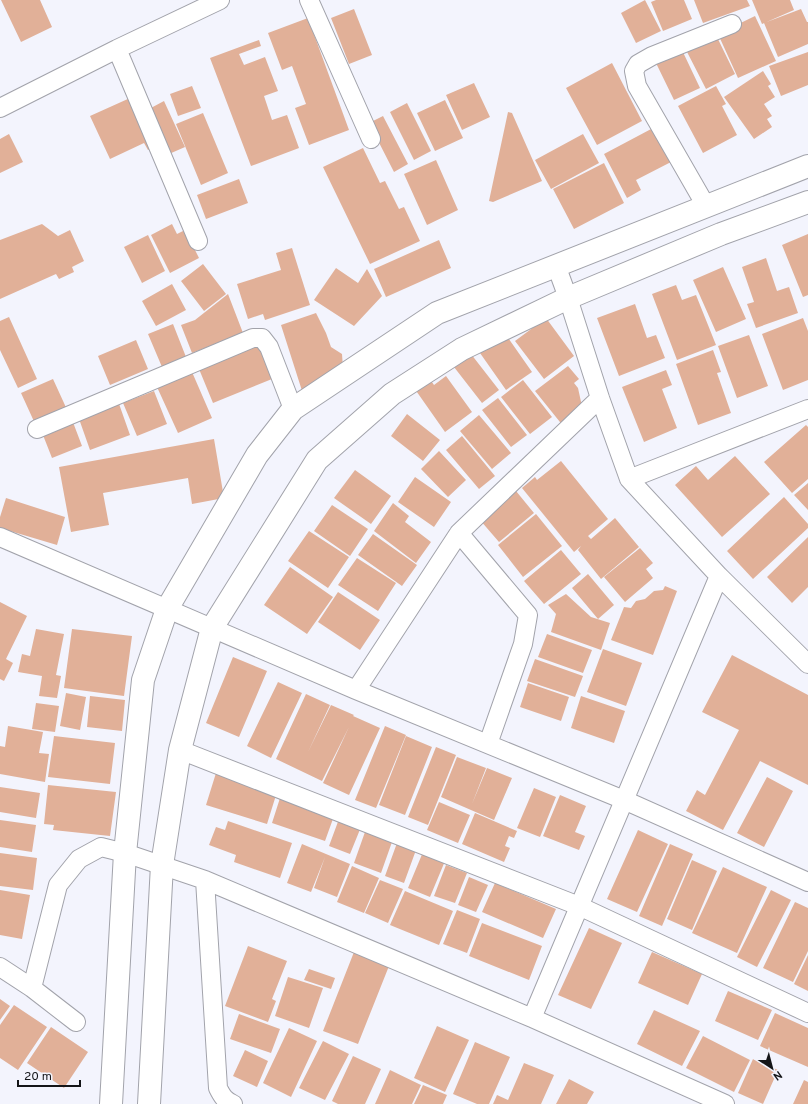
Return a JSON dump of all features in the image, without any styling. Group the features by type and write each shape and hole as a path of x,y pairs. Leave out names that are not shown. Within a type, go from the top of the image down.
{"street":[{"path":"0,108 117,49 220,0"},
{"path":"309,0 371,139"},
{"path":"706,206 637,86 634,72 638,64 652,56 732,24"},
{"path":"117,49 198,241"},
{"path":"110,1104 125,853 143,680 167,609 257,455 293,409 437,313 808,166"},
{"path":"149,1104 162,865 180,750 212,628 317,460 392,394 462,349 568,298 721,234 808,202"},
{"path":"556,265 600,398 629,479 720,576 808,664"},
{"path":"37,429 253,338 262,338 269,347 293,409"},
{"path":"356,690 459,533 600,398"},
{"path":"629,479 808,409"},
{"path":"459,533 528,616 523,644 488,744"},
{"path":"0,538 356,690 624,800 808,882"},
{"path":"532,1018 720,576"},
{"path":"180,750 579,906 808,1013"},
{"path":"32,988 58,885 79,859 101,847 125,853 205,880 532,1018 725,1104"},
{"path":"205,880 218,1088 221,1096 226,1101 233,1104"},
{"path":"0,967 32,988 76,1022"}],"building":[{"path":"1,0 40,0 52,27 21,42"},
{"path":"645,0 661,31 636,43 621,13"},
{"path":"656,0 684,0 692,19 663,31 651,2"},
{"path":"694,0 747,0 750,6 703,23"},
{"path":"752,0 790,0 794,10 762,24"},
{"path":"354,9 372,55 349,64 331,18"},
{"path":"801,9 808,22 808,44 778,57 764,23"},
{"path":"755,16 776,61 738,78 718,34"},
{"path":"308,18 349,130 309,145 295,108 306,104 292,66 282,70 268,33"},
{"path":"715,33 735,74 706,89 685,48"},
{"path":"259,40 261,46 239,54 244,65 265,57 278,91 264,96 272,120 287,115 299,148 251,166 210,58"},
{"path":"681,48 700,88 674,100 655,61"},
{"path":"808,52 808,85 781,96 769,66"},
{"path":"612,63 642,121 597,145 566,88"},
{"path":"763,71 771,84 768,86 775,97 764,104 772,116 767,119 772,127 754,139 724,97"},
{"path":"474,83 490,117 462,130 446,95"},
{"path":"192,86 201,108 178,116 170,94"},
{"path":"716,86 726,104 722,106 737,135 703,153 678,106"},
{"path":"130,98 154,147 148,150 144,143 110,159 90,116"},
{"path":"445,100 463,138 435,151 417,113"},
{"path":"164,101 185,147 169,154 149,109"},
{"path":"407,103 431,151 414,160 390,112"},
{"path":"508,112 512,113 542,181 493,202 489,201"},
{"path":"203,113 228,173 201,185 176,124"},
{"path":"383,116 408,164 394,172 369,123"},
{"path":"653,128 671,162 636,180 641,190 627,198 604,154"},
{"path":"9,134 23,162 0,173 0,139"},
{"path":"583,134 599,163 551,189 535,160"},
{"path":"363,148 380,183 385,181 399,209 404,207 420,241 370,264 323,167"},
{"path":"436,160 458,210 427,225 404,174"},
{"path":"604,163 624,203 574,229 553,189"},
{"path":"239,179 248,203 206,219 197,195"},
{"path":"42,224 58,236 70,230 84,261 72,267 74,272 59,279 56,274 0,299 0,240"},
{"path":"172,224 177,234 185,230 199,258 170,273 151,235"},
{"path":"808,234 808,295 803,297 782,245"},
{"path":"148,235 165,271 142,283 124,247"},
{"path":"439,240 451,268 386,297 374,269"},
{"path":"292,248 310,305 265,320 263,314 248,319 237,284 281,270 276,253"},
{"path":"766,258 777,291 789,287 798,313 756,328 747,304 754,302 742,267"},
{"path":"203,264 226,294 204,311 181,281"},
{"path":"723,267 746,319 716,332 693,280"},
{"path":"336,268 358,283 367,269 382,296 354,326 314,300"},
{"path":"172,284 186,310 156,326 142,301"},
{"path":"676,285 682,300 696,295 716,345 677,360 652,294"},
{"path":"228,294 243,333 192,353 181,325 195,320"},
{"path":"635,304 647,338 656,335 665,358 619,376 597,318"},
{"path":"316,313 331,347 342,354 343,368 304,397 281,325"},
{"path":"9,317 37,379 18,388 0,350 0,321"},
{"path":"546,318 574,356 544,379 515,341"},
{"path":"803,318 808,331 808,380 783,390 762,334"},
{"path":"173,324 186,357 162,367 148,334"},
{"path":"506,335 532,372 506,390 480,353"},
{"path":"749,335 768,386 737,398 718,346"},
{"path":"136,340 148,369 110,385 98,356"},
{"path":"258,345 272,379 213,403 199,369"},
{"path":"713,350 721,372 717,373 731,413 698,425 676,364"},
{"path":"471,354 499,390 482,403 454,367"},
{"path":"568,366 579,379 574,383 578,388 583,411 564,427 535,391"},
{"path":"666,370 672,385 662,389 677,428 644,442 622,387"},
{"path":"192,372 212,418 178,433 157,387"},
{"path":"427,375 434,385 446,376 472,412 445,432 412,385"},
{"path":"53,379 69,414 37,428 21,393"},
{"path":"523,380 552,417 530,434 501,397"},
{"path":"154,391 167,424 137,436 123,403"},
{"path":"498,398 527,435 511,447 482,410"},
{"path":"118,401 130,435 90,450 78,416"},
{"path":"407,414 440,440 423,461 391,436"},
{"path":"479,415 511,453 492,469 460,431"},
{"path":"71,417 82,446 52,458 41,430"},
{"path":"806,425 808,427 808,479 792,493 764,462"},
{"path":"462,436 495,476 479,489 446,450"},
{"path":"214,439 224,498 192,504 188,478 103,493 109,525 71,532 59,467"},
{"path":"439,451 466,480 448,497 421,469"},
{"path":"735,456 770,494 722,537 675,485 696,466 708,480"},
{"path":"561,461 608,519 588,536 591,539 615,518 639,547 601,579 578,550 581,546 574,552 522,488 535,477 537,480"},
{"path":"355,470 391,496 371,524 334,498"},
{"path":"415,477 451,502 434,527 398,502"},
{"path":"808,483 808,510 794,495"},
{"path":"516,491 534,513 499,542 480,520"},
{"path":"784,497 808,524 808,528 753,579 727,551"},
{"path":"6,498 65,517 57,545 0,528 0,517"},
{"path":"393,503 409,516 405,522 431,542 416,563 374,531"},
{"path":"332,505 368,529 350,556 314,531"},
{"path":"536,514 562,546 523,577 498,545"},
{"path":"309,531 349,557 328,588 288,561"},
{"path":"373,534 417,565 402,586 358,555"},
{"path":"808,537 808,587 792,603 767,577"},
{"path":"640,548 653,563 646,569 653,578 625,602 604,577"},
{"path":"561,550 581,574 544,604 524,581"},
{"path":"357,558 396,583 378,611 338,585"},
{"path":"290,567 333,597 307,634 264,605"},
{"path":"588,574 614,605 598,619 572,588"},
{"path":"665,586 677,591 653,655 611,640 624,607 631,608 636,601 645,599 654,591 663,590"},
{"path":"338,592 380,620 360,650 318,622"},
{"path":"566,594 591,617 610,623 601,650 551,632 556,614 548,605"},
{"path":"0,602 27,616 6,659 13,663 4,681 0,679"},
{"path":"36,629 64,634 56,675 61,676 57,698 39,696 42,676 18,672 22,654 30,656"},
{"path":"72,629 132,636 124,696 64,688"},
{"path":"547,634 592,650 583,673 538,657"},
{"path":"603,649 642,663 626,706 587,692"},
{"path":"732,655 808,695 808,785 760,761 723,830 686,811 697,790 705,795 739,730 702,712"},
{"path":"233,657 267,671 239,737 206,723"},
{"path":"535,659 583,676 575,697 527,681"},
{"path":"278,682 302,693 271,758 247,746"},
{"path":"528,683 569,697 561,721 520,707"},
{"path":"66,693 86,697 80,730 60,726"},
{"path":"306,694 330,705 308,752 331,705 380,728 349,795 323,783 349,727 322,781 276,759"},
{"path":"90,696 125,700 122,731 87,727"},
{"path":"581,696 625,711 614,743 571,728"},
{"path":"36,703 59,706 55,732 32,729"},
{"path":"8,726 43,732 39,753 49,754 45,782 0,774 0,746 5,747"},
{"path":"385,726 406,735 376,808 355,800"},
{"path":"54,736 115,743 110,784 48,777"},
{"path":"406,736 432,747 405,815 379,805"},
{"path":"436,747 456,755 428,825 408,817"},
{"path":"457,757 486,768 472,804 487,768 512,778 494,820 441,797"},
{"path":"216,773 277,792 267,824 206,805"},
{"path":"767,777 793,791 764,847 737,833"},
{"path":"48,785 116,792 110,836 53,830 54,825 44,824"},
{"path":"0,787 40,793 36,818 0,812"},
{"path":"534,788 556,797 540,837 517,828"},
{"path":"560,795 586,806 575,832 585,836 579,850 543,836"},
{"path":"280,798 334,816 325,841 272,823"},
{"path":"439,802 470,815 458,843 427,830"},
{"path":"475,813 517,831 514,838 509,836 505,846 510,848 504,862 462,844"},
{"path":"339,819 361,827 350,854 329,846"},
{"path":"0,820 36,825 32,852 0,847"},
{"path":"228,821 292,843 280,878 234,862 236,855 209,845 216,827 225,830"},
{"path":"638,830 668,844 637,912 607,899"},
{"path":"365,832 392,842 381,873 354,863"},
{"path":"397,843 416,850 404,883 385,876"},
{"path":"302,844 350,864 337,897 314,888 325,857 311,892 287,883"},
{"path":"670,844 693,854 662,926 639,916"},
{"path":"423,852 445,861 430,897 408,888"},
{"path":"0,853 37,858 33,890 0,886"},
{"path":"692,860 717,871 692,930 667,919"},
{"path":"446,865 467,873 455,903 434,896"},
{"path":"352,866 379,878 364,913 337,902"},
{"path":"723,867 767,887 737,953 692,933"},
{"path":"469,877 488,885 476,912 458,905"},
{"path":"380,880 403,889 388,923 365,913"},
{"path":"495,883 556,909 543,938 482,912"},
{"path":"0,890 30,895 22,939 0,935"},
{"path":"771,890 791,900 757,967 737,957"},
{"path":"405,891 453,911 439,945 390,925"},
{"path":"795,902 808,908 808,951 793,982 763,968"},
{"path":"457,910 480,919 467,953 443,944"},
{"path":"482,923 542,946 529,980 469,956"},
{"path":"589,928 622,943 591,1009 558,995"},
{"path":"248,946 287,961 272,999 276,1001 268,1022 225,1006"},
{"path":"354,952 389,966 358,1044 323,1031"},
{"path":"652,952 702,974 688,1005 638,983"},
{"path":"808,955 808,991 794,984"},
{"path":"309,969 335,978 331,989 304,980"},
{"path":"288,977 323,988 309,1028 275,1016"},
{"path":"728,991 772,1010 758,1040 715,1021"},
{"path":"0,999 10,1006 0,1020"},
{"path":"14,1005 47,1027 18,1070 0,1058 0,1025"},
{"path":"654,1010 700,1031 682,1066 637,1044"},
{"path":"775,1013 808,1028 808,1067 760,1046"},
{"path":"239,1014 280,1029 271,1053 230,1039"},
{"path":"437,1026 469,1040 445,1092 414,1078"},
{"path":"51,1027 88,1052 64,1088 27,1063"},
{"path":"289,1028 317,1041 291,1097 263,1083"},
{"path":"703,1036 750,1060 734,1092 686,1068"},
{"path":"323,1041 349,1054 325,1100 299,1088"},
{"path":"475,1042 510,1057 489,1104 477,1104 453,1094"},
{"path":"245,1050 268,1061 257,1087 233,1076"},
{"path":"353,1056 381,1069 365,1104 338,1104 332,1101"},
{"path":"753,1059 778,1070 763,1104 738,1093"},
{"path":"524,1063 554,1075 541,1104 493,1104 497,1095 508,1100"},
{"path":"390,1070 421,1085 412,1104 375,1104"},
{"path":"569,1079 594,1092 587,1104 556,1104"},
{"path":"804,1080 808,1082 808,1104 793,1104"},
{"path":"423,1085 447,1095 443,1104 414,1104"}]}
